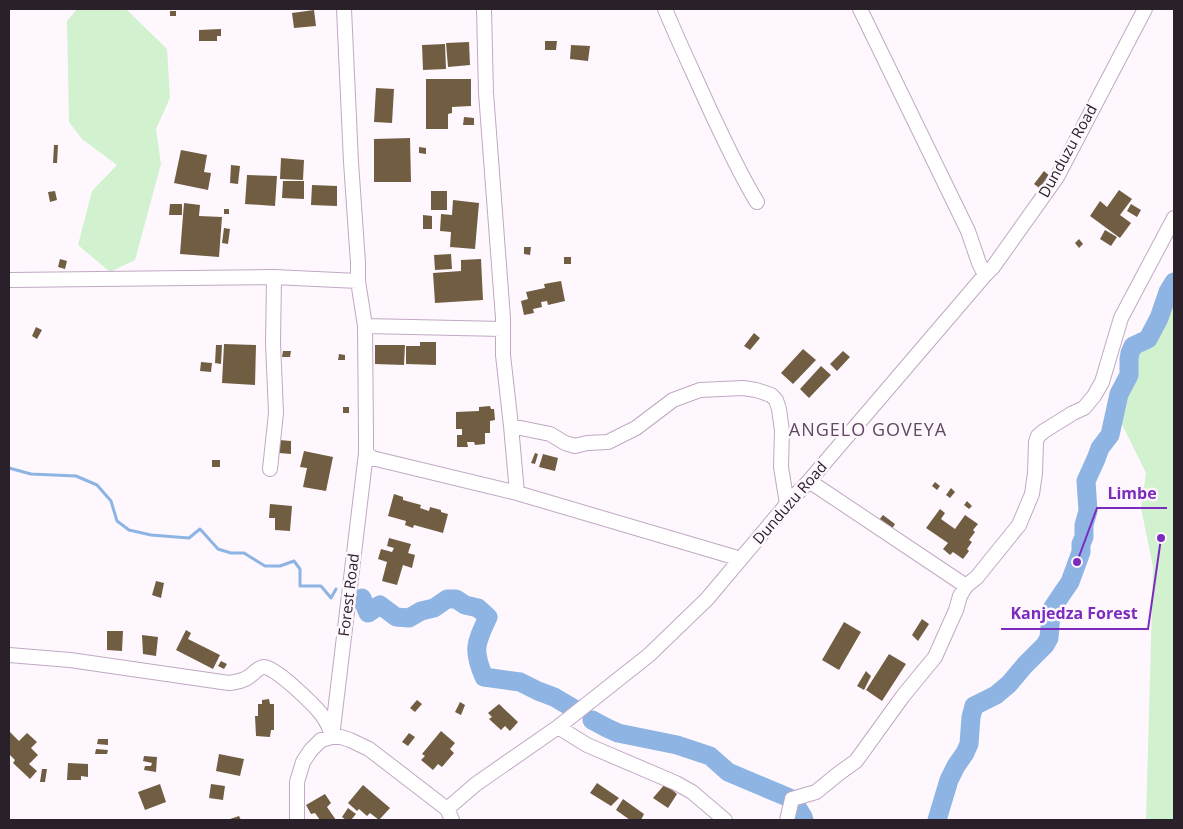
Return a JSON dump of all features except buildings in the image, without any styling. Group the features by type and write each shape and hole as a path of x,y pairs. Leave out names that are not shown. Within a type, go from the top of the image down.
{"street":[{"name":"Forest Road","path":"332,737 366,453 365,326 358,281 344,9"},
{"path":"484,9 486,93 503,318 503,355 512,426 517,493"},
{"path":"665,9 721,133 757,202"},
{"path":"860,9 968,231 985,275"},
{"name":"Dunduzu Road","path":"450,814 476,784 558,726 649,655 707,599 809,481 993,267 1057,177 1145,9"},
{"path":"787,820 792,799 816,792 856,761 862,754 903,696 935,657 966,586 977,577 1020,525 1032,494 1038,436 1084,408 1094,396 1102,382 1121,318 1174,218"},
{"path":"9,280 274,277 358,281"},
{"path":"270,469 276,412 273,343 274,277"},
{"path":"365,326 503,329"},
{"path":"512,426 550,434 564,444 575,446 587,443 608,442 636,428 673,400 700,390 743,388 756,390 771,395 776,400 779,409 782,432 781,467 788,504"},
{"path":"366,453 372,458 517,493 740,559"},
{"path":"809,481 966,586"},
{"path":"9,655 70,660 228,683 240,682 256,670 267,667 306,697 321,714 330,728 332,737"},
{"path":"558,726 587,745 676,783 692,792 725,820"},
{"path":"296,820 297,782 302,762 321,740 332,737 350,740 369,749 450,814"}],"green space":[{"path":"77,9 126,9 167,49 170,98 156,129 161,164 135,260 110,272 78,245 92,191 117,165 82,139 69,122 67,21"},
{"path":"1174,271 1174,820 1146,820 1153,567 1141,508 1146,473 1111,402"}],"water":[{"path":"1109,431 1110,440 1106,446 1102,443 1099,446 1103,455 1098,455 1094,440 1097,443 1101,441 1098,440 1099,435 1105,440 1103,435"}],"waterway":[{"path":"937,820 949,780 969,744 971,717 974,706 996,695 1009,684 1045,645 1049,638 1053,607 1070,582 1081,552 1084,525 1088,511 1086,481 1100,448 1110,435 1119,394 1129,375 1130,353 1133,346 1148,339 1174,282"},
{"path":"9,468 31,474 76,476 97,485 111,501 117,521 129,530 151,535 189,538 200,529 218,549 231,553 244,553 265,566 280,566 294,561 300,569 300,586 321,586 331,598 336,589"},
{"path":"362,598 368,613 380,605 396,617 409,618 421,611 434,608 447,599 456,599 465,605 478,608 488,617 477,646 478,659 484,677 520,682 554,697 576,710"},
{"path":"592,720 618,733 677,745 710,756 728,772 792,799 804,820"}],"place":[{"name":"Kanjedza Forest","path":"1161,538"},
{"name":"Limbe","path":"1077,562"}],"district":[{"name":"ANGELO GOVEYA","path":"868,430"}]}
